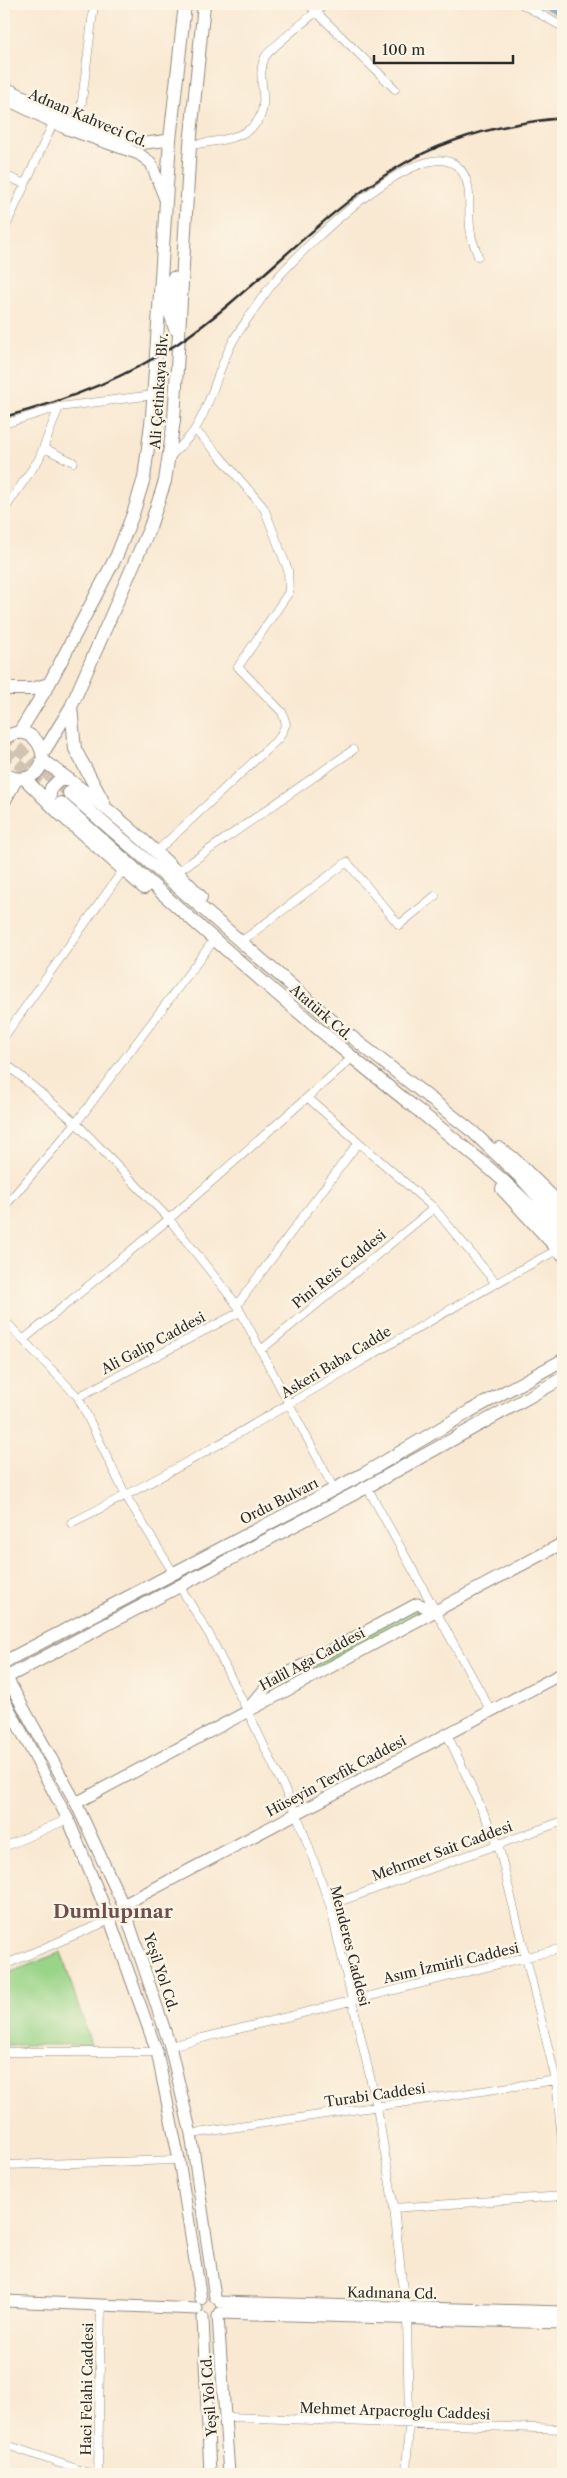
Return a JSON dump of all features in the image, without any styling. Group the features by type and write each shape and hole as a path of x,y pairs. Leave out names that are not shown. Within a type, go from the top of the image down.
{"main road":[{"name":"Ali Çetinkaya Blv.","path":"12,735 49,684 117,555 133,514 144,478 153,395 170,140 185,4"},
{"name":"Ali Çetinkaya Blv.","path":"42,757 72,707 150,526 165,481 174,420 190,144 204,4"},
{"path":"170,140 177,142 182,147 184,156 170,313 178,336"},
{"path":"4,689 32,689 49,684"},
{"path":"72,707 74,749 98,795 115,816"},
{"path":"4,724 12,735 26,733 37,741 42,757 115,816 177,872 242,941"},
{"path":"20,779 36,772 42,757"},
{"path":"4,773 60,799"},
{"path":"70,780 59,780 51,788 60,799 60,814 122,870 182,920 214,940"},
{"name":"Atatürk Cd.","path":"60,799 214,940 352,1058 457,1142 562,1248"},
{"name":"Atatürk Cd.","path":"60,799 242,941 344,1031 474,1132 520,1177 563,1224"},
{"path":"474,1132 514,1158 563,1207"},
{"name":"Ordu Bulvarı","path":"7,1680 9,1668 4,1662 334,1489 563,1360"},
{"name":"Ordu Bulvarı","path":"7,1680 562,1381"}],"street":[{"path":"79,125 94,4"},
{"path":"308,4 315,13 395,89"},
{"path":"190,144 231,139 257,125 265,108 261,73 265,56 326,4"},
{"path":"522,4 563,27"},
{"name":"Adnan Kahveci Cd.","path":"4,87 55,118 101,142 139,154 152,163 166,200"},
{"name":"Adnan Kahveci Cd.","path":"4,98 55,118 130,141 146,143 170,140"},
{"path":"4,230 55,118"},
{"path":"168,459 195,430 235,339 279,276 313,242 350,210 405,169 432,160 446,160 457,166 465,175 469,194 471,235 478,256"},
{"path":"4,175 25,184"},
{"path":"4,424 59,407 153,395"},
{"path":"4,510 40,459 59,407"},
{"path":"154,853 279,738 286,724 282,712 238,667 289,592 288,570 264,508 195,430"},
{"path":"44,448 73,462"},
{"path":"177,872 353,750"},
{"path":"4,803 20,779"},
{"path":"242,941 347,862 399,925 435,896"},
{"path":"4,1037 122,870"},
{"path":"4,1207 76,1123 214,940"},
{"path":"23,1340 169,1219 352,1058"},
{"path":"4,1062 76,1123 169,1219 238,1309 334,1489"},
{"path":"308,1098 434,1208 495,1282"},
{"path":"238,1309 358,1143"},
{"name":"Pini Reis Caddesi","path":"261,1350 434,1208"},
{"name":"Askeri Baba Cadde","path":"71,1523 126,1496 290,1404 495,1282 562,1248"},
{"name":"Ali Galip Caddesi","path":"78,1397 238,1309"},
{"path":"4,1320 78,1397 126,1496 174,1574"},
{"path":"368,1487 491,1711"},
{"name":"Halil Aga Caddesi","path":"76,1802 563,1543"},
{"name":"Menderes Caddesi","path":"180,1587 209,1634 247,1710 296,1815 330,1905 377,2107 394,2208 406,2313 409,2424 406,2474"},
{"name":"Hüseyin Tevfik Caddesi","path":"123,1905 563,1673"},
{"name":"Yeşil Yol Cd.","path":"7,1680 76,1802 123,1905 170,2046 191,2134 218,2307 229,2474"},
{"name":"Yeşil Yol Cd.","path":"4,1698 68,1819 110,1920 157,2052 179,2160 200,2309 210,2474"},
{"path":"447,1734 498,1844 560,2080 563,2152"},
{"path":"4,1848 68,1819"},
{"name":"Mehrmet Sait Caddesi","path":"330,1905 563,1821"},
{"path":"4,1965 110,1920"},
{"name":"Asım İzmirli Caddesi","path":"170,2046 351,1999 563,1948"},
{"path":"4,2052 157,2052"},
{"name":"Turabi Caddesi","path":"191,2134 560,2080"},
{"path":"4,2165 179,2160"},
{"path":"394,2208 563,2196"},
{"path":"4,2300 200,2309 211,2320 218,2307 208,2296 200,2309"},
{"name":"Haci Felahi Caddesi","path":"98,2474 101,2305"},
{"name":"Kadınana Cd.","path":"218,2307 406,2313 563,2322"},
{"name":"Kadınana Cd.","path":"406,2313 563,2312"},
{"name":"Mehmet Arpacroglu Caddesi","path":"226,2417 563,2429"},
{"path":"4,2444 91,2474"}],"green space":[{"path":"415,1605 422,1618 285,1690 281,1677"},
{"path":"61,1952 91,2045 4,2045 4,1975"}],"water":[{"path":"538,4 563,4 563,18"}],"tunnel":[{"path":"4,736 69,793"},
{"path":"4,751 61,803"}],"railway":[{"path":"4,417 94,388 157,357 206,323 368,186 417,156 478,133 542,120 563,118"}],"district":[{"name":"Dumlupınar","path":"113,1911"}]}
